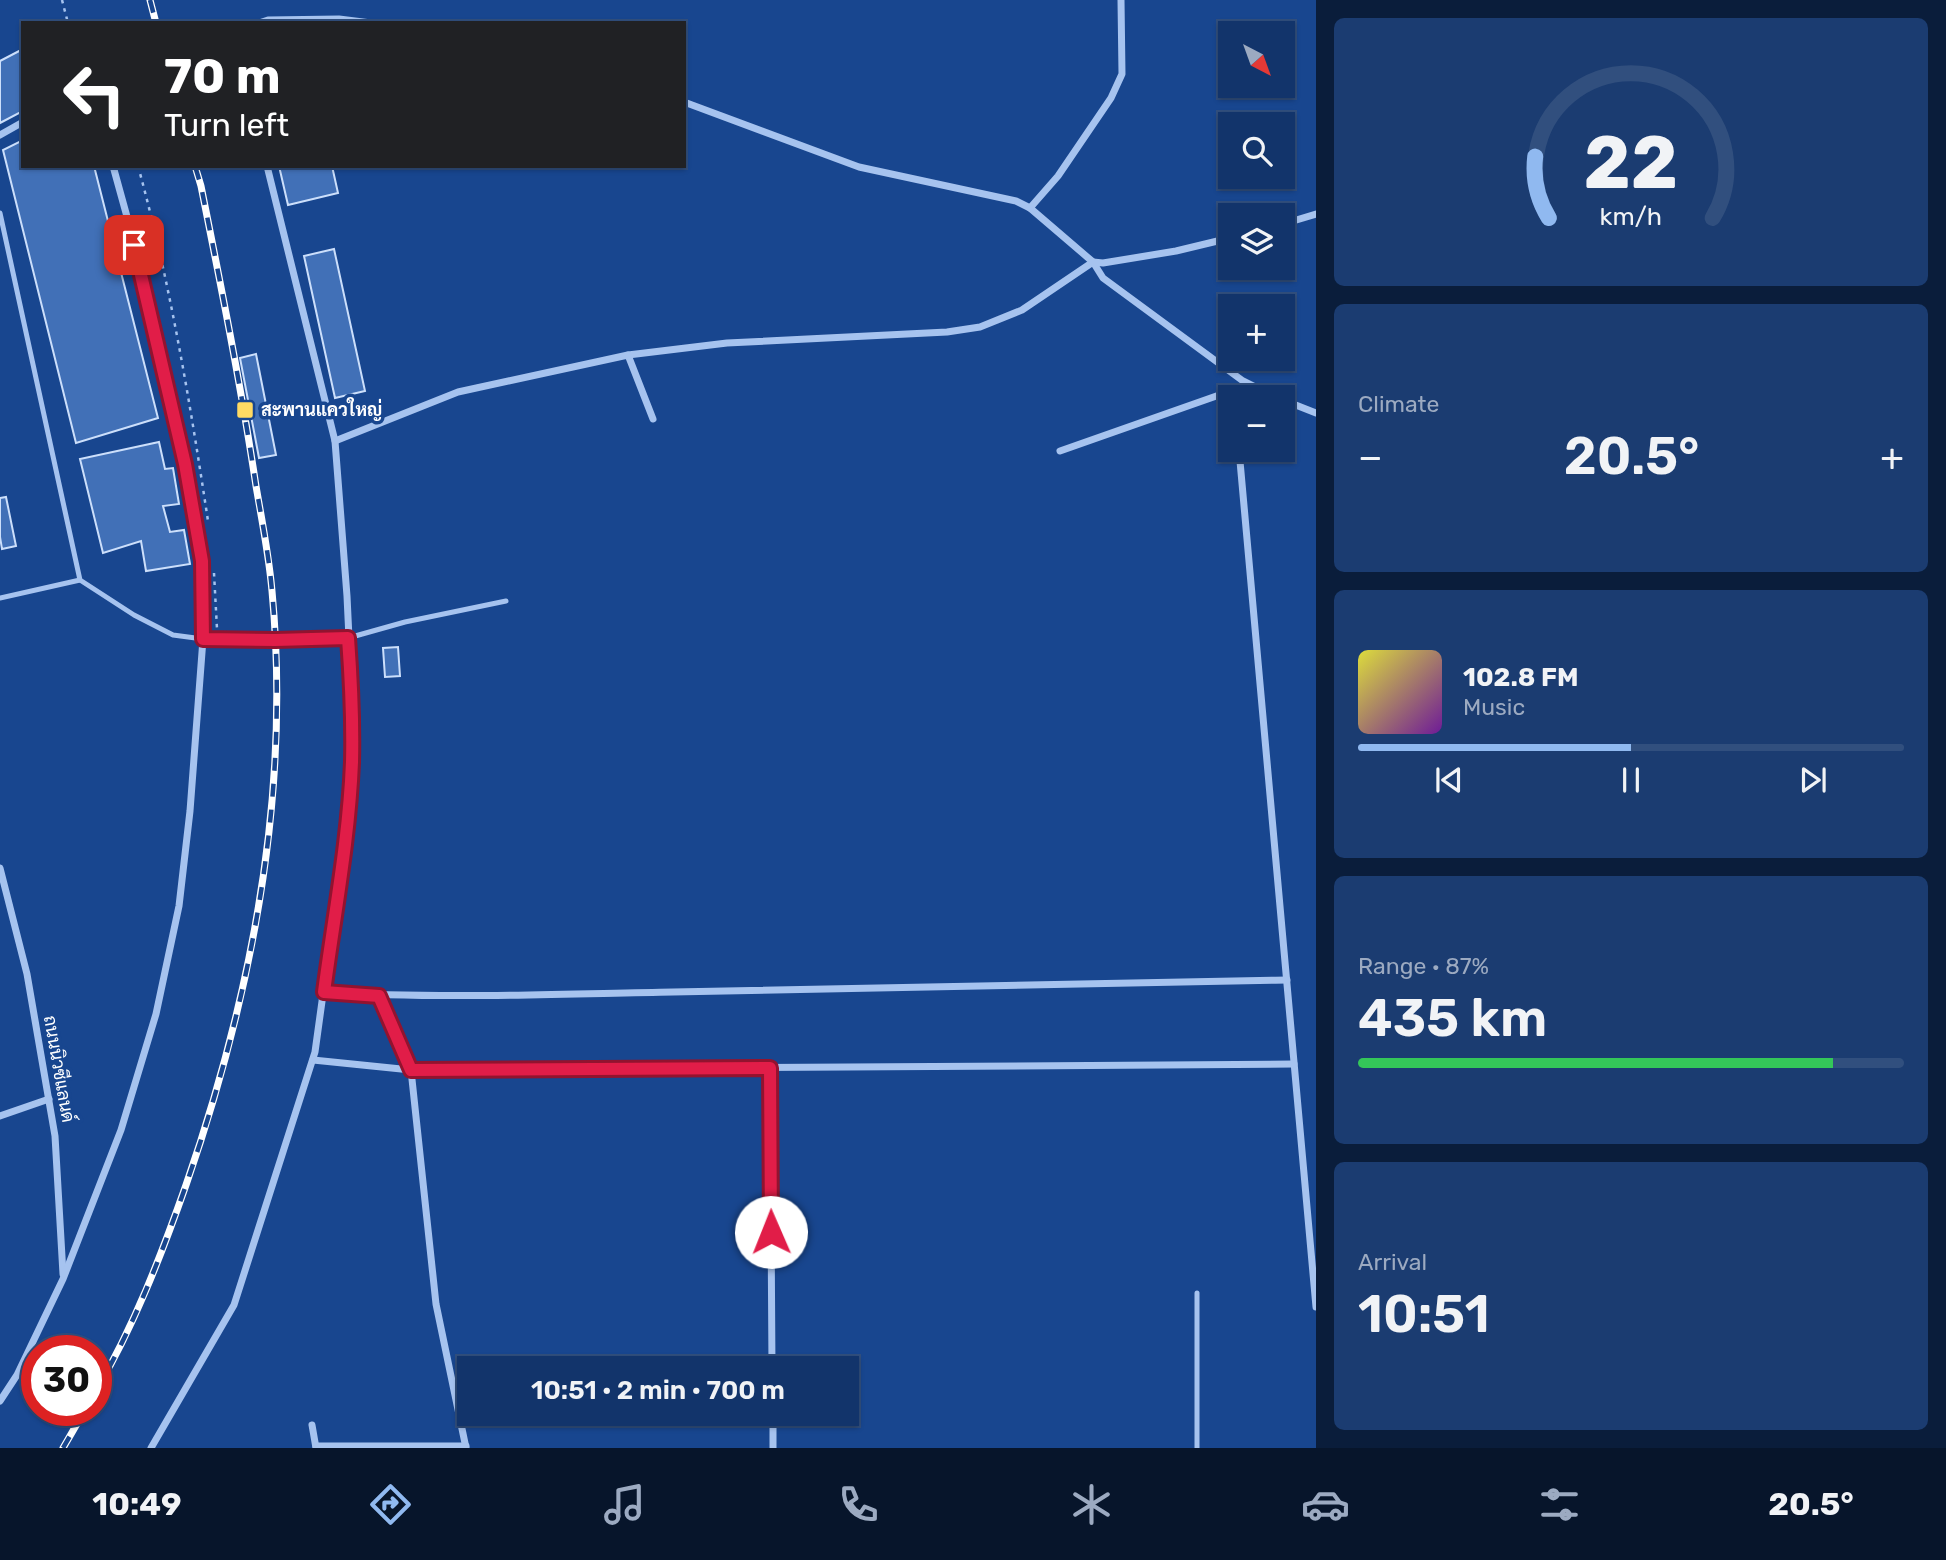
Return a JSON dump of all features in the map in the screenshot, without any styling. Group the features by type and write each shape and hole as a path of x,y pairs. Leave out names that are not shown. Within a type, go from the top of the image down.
{"street":[{"path":"1030,208 1058,176 1111,98 1122,74 1121,0"},
{"path":"264,21 355,21"},
{"path":"686,103 859,167 1016,201 1030,208 1093,261 1103,278 1242,384"},
{"path":"0,135 21,123"},
{"path":"0,1401 63,1279 121,1130 156,1014 165,974 181,892 192,799 203,639 202,561 185,464 142,271 114,168"},
{"path":"151,1448 234,1305 313,1060 345,835 352,763 347,596 335,441 267,168"},
{"path":"1295,220 1316,214"},
{"path":"335,441 458,392 628,355 727,343 947,332 980,327 1022,310 1093,261 1103,263 1218,241"},
{"path":"628,355 653,419"},
{"path":"1060,451 1242,384"},
{"path":"1295,405 1316,413"},
{"path":"1240,462 1316,1307"},
{"path":"203,639 348,638"},
{"name":"ถนนนิวซีแลนด์","path":"0,868 27,974 55,1136 63,1279"},
{"path":"324,992 379,996 1287,980"},
{"path":"312,1425 316,1447 466,1447 436,1304 411,1070 379,996"},
{"path":"313,1060 411,1070 1294,1064"},
{"path":"770,1068 772,1356"},
{"path":"0,1116 49,1099"},
{"path":"773,1426 773,1448"}],"lane":[{"path":"0,213 80,580 134,615 173,635 203,639"},
{"path":"0,598 80,580"},
{"path":"348,638 405,622 506,601"},
{"path":"1197,1293 1197,1448"}],"path":[{"path":"62,0 67,21"},
{"path":"138,168 171,311 208,526"},
{"path":"214,567 217,639"}],"building":[{"path":"21,50 21,112 0,123 0,61"},
{"path":"21,141 21,168 95,168 158,418 76,443 3,150"},
{"path":"279,168 332,168 338,193 288,205"},
{"path":"334,249 365,391 335,398 304,256"},
{"path":"256,354 276,455 259,458 240,358"},
{"path":"159,442 165,469 173,468 179,504 163,506 170,532 184,530 190,564 146,571 141,541 103,553 80,459"},
{"path":"6,497 16,546 2,549 0,498"},
{"path":"398,647 400,676 385,677 383,648"}],"railway":[{"path":"150,0 155,21"},
{"path":"112,1361 157,1264 209,1113 247,967 271,818 276,742 276,667 271,578 237,374 196,168"},
{"path":"63,1448 76,1426"}],"place":[{"name":"สะพานแควใหญ่","path":"245,410"}],"route":[{"path":"134,245 185,464 202,561 203,639 348,638 352,763 324,992 379,996 411,1070 770,1068 771,1232"}]}
